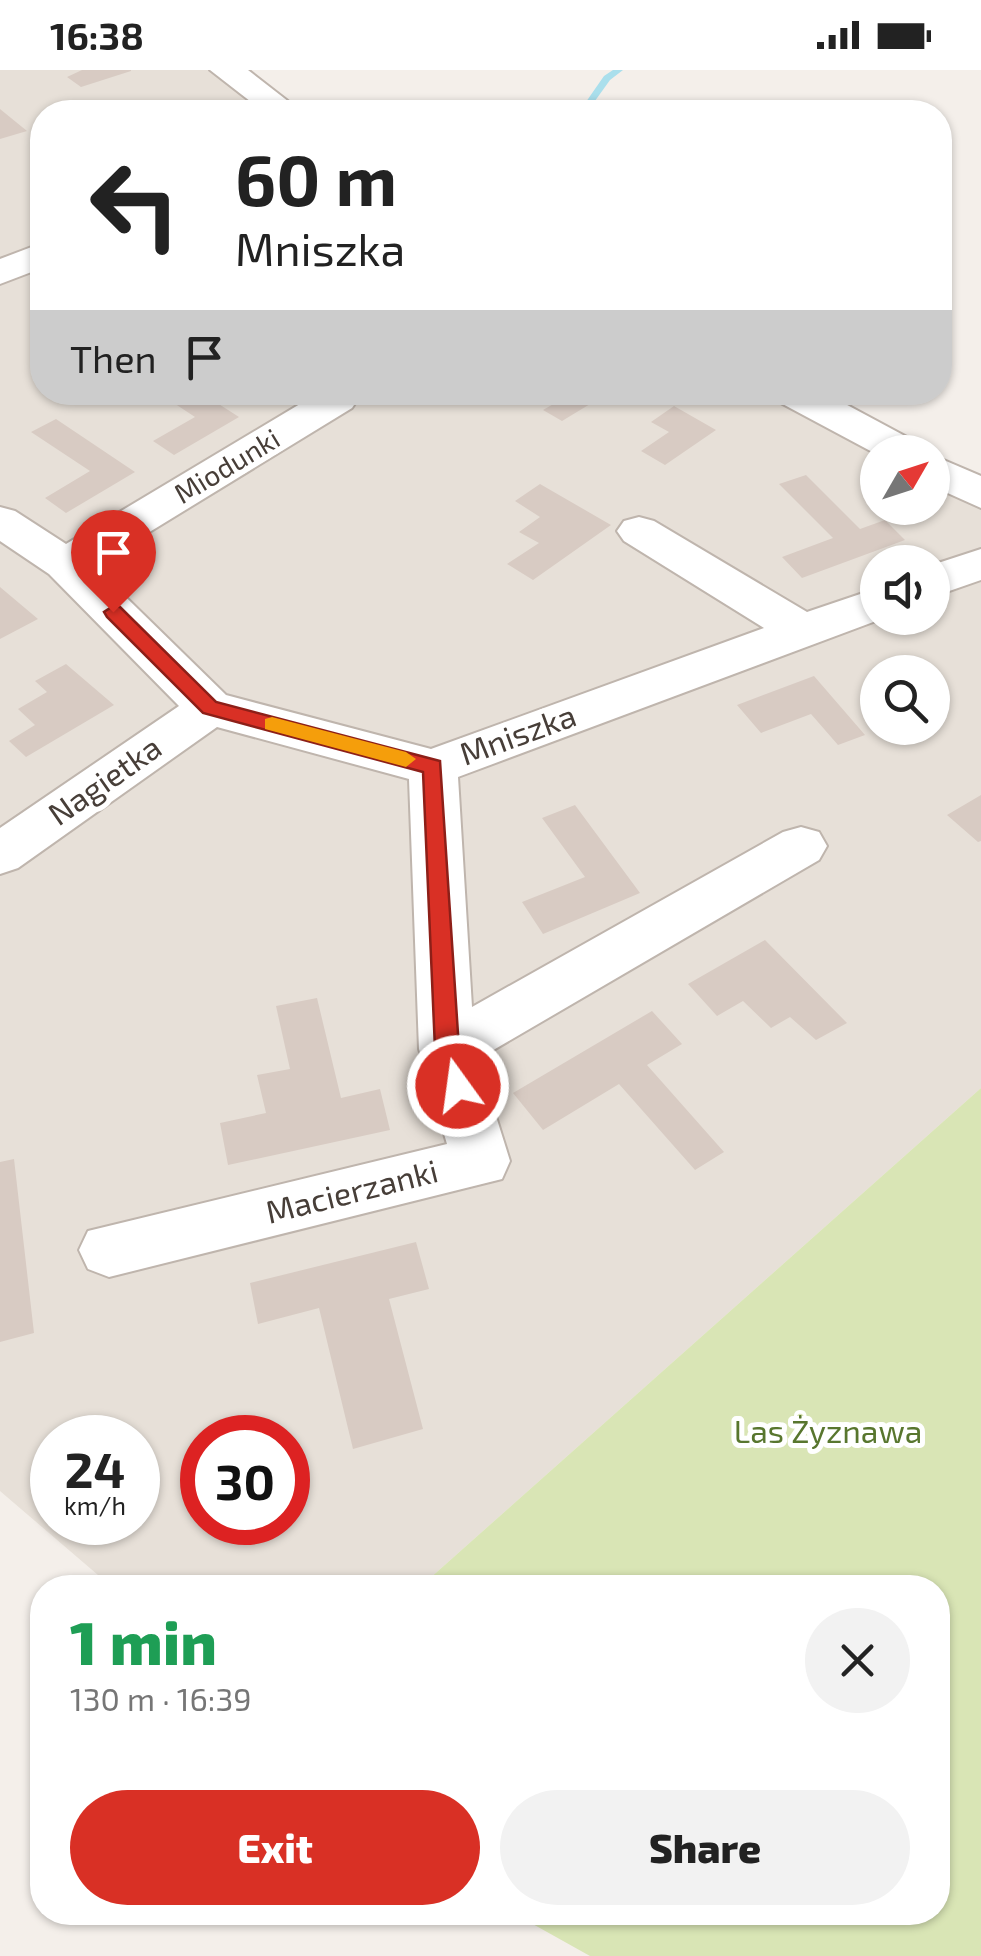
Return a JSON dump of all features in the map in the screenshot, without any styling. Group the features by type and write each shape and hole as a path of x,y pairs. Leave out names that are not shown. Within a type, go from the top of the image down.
{"street":[{"path":"226,70 267,100"},
{"path":"0,273 30,259"},
{"name":"Miodunki","path":"65,564 328,405"},
{"path":"816,405 872,435"},
{"path":"950,478 981,494"},
{"name":"Mniszka","path":"0,521 65,564 210,708 433,767 860,610"},
{"path":"639,530 804,630"},
{"path":"950,575 981,564"},
{"name":"Nagietka","path":"0,854 210,708"},
{"name":"Macierzanki","path":"110,1250 481,1160 447,1049 433,767"},
{"path":"447,1049 802,846"}],"shaded area":[{"path":"0,70 215,70 253,100 30,100 30,405 794,405 860,442 860,525 950,525 950,485 981,501 981,1088 433,1575 98,1575 63,1545 160,1545 160,1415 30,1415 30,1517 0,1491"}],"green space":[{"name":"Las Żyznawa","path":"981,1088 981,1956 590,1956 534,1925 950,1925 950,1575 433,1575"}],"building":[{"path":"82,70 131,71 81,87 67,77"},
{"path":"0,109 27,131 0,139"},
{"path":"177,405 220,405 239,417 174,455 153,441 195,417"},
{"path":"552,405 588,405 562,421 543,410"},
{"path":"674,406 716,430 665,465 641,451 669,432 651,422"},
{"path":"56,419 135,472 66,513 45,498 90,471 31,432"},
{"path":"806,475 860,529 890,525 905,540 891,545 860,545 860,557 802,578 782,557 833,538 779,484"},
{"path":"540,484 611,525 533,580 507,564 539,543 519,532 540,517 515,501"},
{"path":"0,587 38,619 0,639"},
{"path":"66,664 114,705 26,757 9,741 35,725 18,709 47,692 35,681"},
{"path":"814,676 860,729 860,737 838,745 811,714 761,733 737,705"},
{"path":"981,795 981,841 978,842 947,815"},
{"path":"575,805 640,893 543,934 522,902 585,877 542,818"},
{"path":"765,940 847,1023 816,1040 790,1017 771,1028 743,1001 717,1016 688,984"},
{"path":"317,998 341,1098 380,1089 390,1130 228,1165 220,1123 266,1113 257,1075 290,1069 276,1006"},
{"path":"652,1011 682,1044 647,1065 724,1152 695,1170 619,1084 543,1130 513,1093"},
{"path":"14,1159 34,1333 0,1342 0,1162"},
{"path":"416,1242 429,1289 389,1299 423,1429 353,1449 319,1308 258,1324 250,1283"}],"waterway":[{"path":"591,100 607,78 619,70"}],"slow traffic":[{"path":"272,724 406,759"}],"route":[{"path":"113,612 210,708 433,767 447,1049 458,1086"}]}
